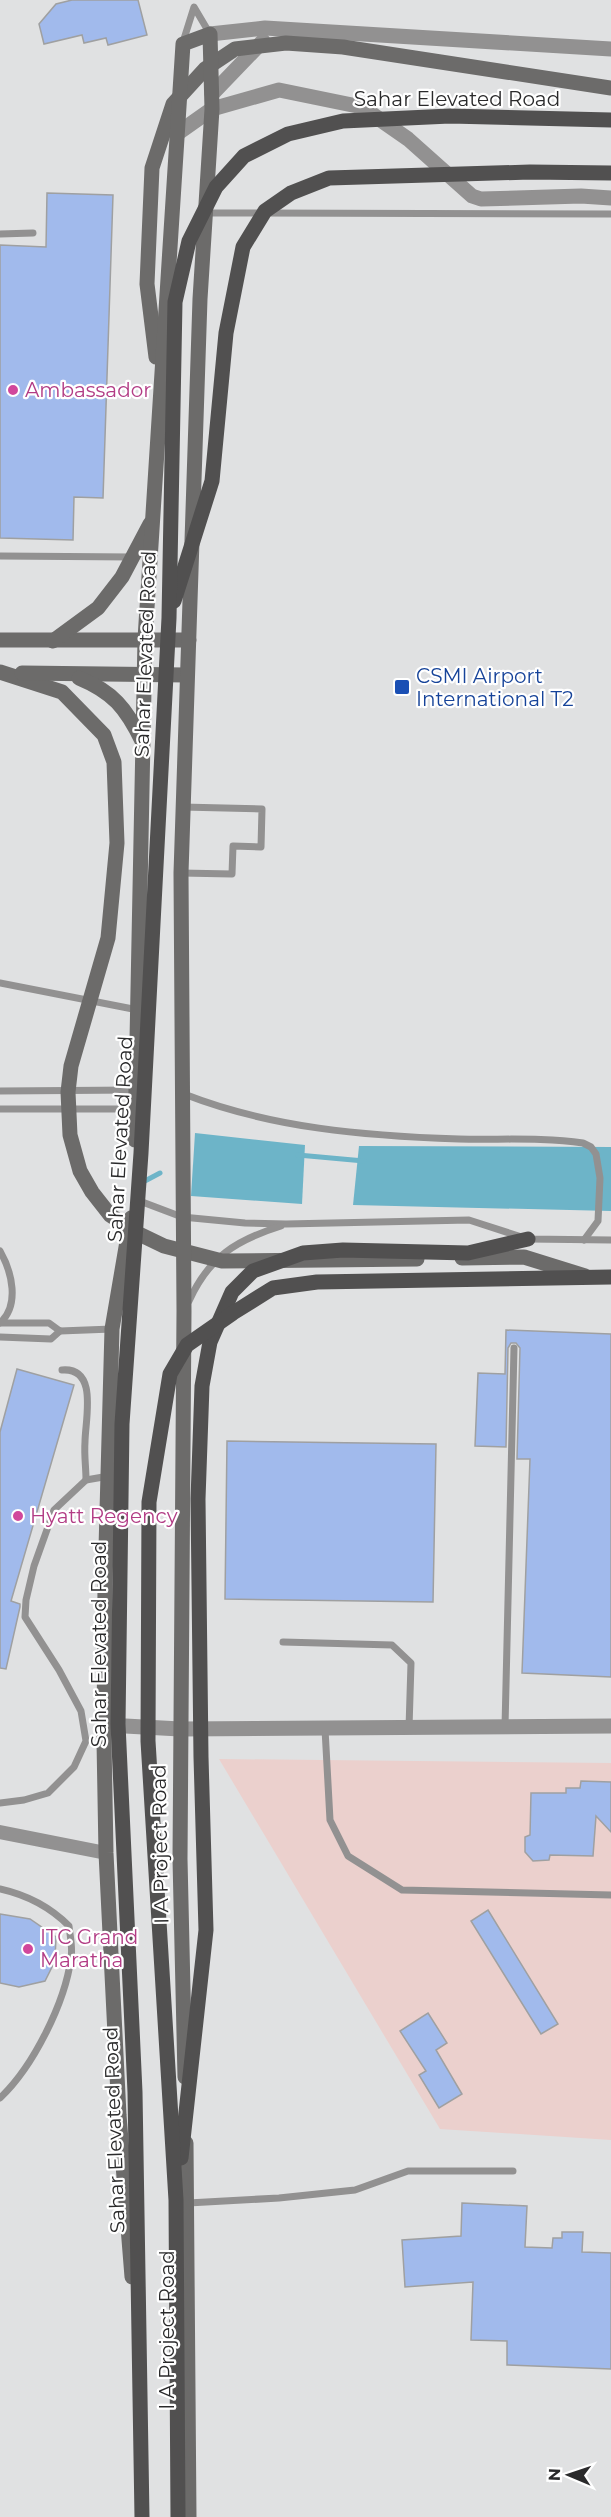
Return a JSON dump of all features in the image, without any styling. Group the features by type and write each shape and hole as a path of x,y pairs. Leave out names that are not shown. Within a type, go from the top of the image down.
{"main road":[{"path":"143,2517 145,2452 119,2115 106,1854 105,1584 112,1329 134,1197 146,639 183,44 210,33 212,102 205,213 182,807 181,1092 184,1311"},
{"path":"160,392 147,284 152,168 173,104 205,69 235,49 286,44 343,47 611,88"},
{"name":"Sahar Elevated Road","path":"143,2517 135,2092 118,1724 122,1424 141,1154 169,618 175,302 189,242 216,187 244,156 288,134 343,120 450,116 611,120"},
{"path":"169,618 212,481 226,333 243,247 265,211 291,193 328,177 530,172 611,173"},
{"path":"52,641 98,608 122,577 153,518"},
{"path":"0,640 189,640"},
{"path":"0,672 187,675"},
{"path":"0,672 62,692 104,735 114,762 117,843 108,938 71,1066 70,1135 80,1171 92,1192 110,1215 137,1233 164,1246 222,1261 524,1257 585,1276"},
{"path":"70,674 96,685 112,697 130,715 143,745"},
{"path":"178,2517 182,2201 206,1930 198,1499 201,1386 210,1342 232,1292 253,1271 303,1253 343,1250 468,1252 528,1239"},
{"path":"182,2201 148,1741 148,1502 170,1374 187,1345 233,1312 273,1288 317,1282 611,1276"},
{"name":"I A Project Road","path":"184,1311 180,1871 182,2201 189,2517"}],"street":[{"path":"178,133 212,102 275,28"},
{"path":"210,33 275,28 611,49"},
{"path":"212,102 279,90 362,107 408,139 472,196 482,199 581,196 611,198"},
{"path":"105,1725 180,1729 611,1726"},
{"path":"0,1832 106,1854"}],"lane":[{"path":"194,3 210,33"},
{"path":"183,44 194,3"},
{"path":"205,213 611,214"},
{"path":"0,234 33,233"},
{"path":"0,556 133,557"},
{"path":"181,873 232,874 232,846 261,847 262,809 182,807"},
{"path":"0,984 138,1010"},
{"path":"0,1091 136,1090"},
{"path":"181,1092 258,1118 335,1131 422,1138 583,1143 593,1149 600,1178 598,1221 584,1240"},
{"path":"0,1109 135,1109"},
{"path":"134,1197 182,1217 286,1224 469,1220 528,1239 611,1240"},
{"name":"I A Project Road","path":"184,1311 198,1281 227,1250 250,1236 286,1224"},
{"path":"0,1251 8,1266 12,1298 9,1315 0,1323"},
{"path":"0,1323 50,1323 60,1331"},
{"path":"0,1337 51,1339 60,1331 112,1329"},
{"path":"505,1727 514,1348"},
{"path":"62,1370 72,1369 85,1382 88,1396 85,1442 86,1480"},
{"path":"0,1803 24,1800 48,1793 74,1767 86,1741 81,1711 59,1670 25,1617 26,1600 34,1566 54,1510 86,1480 109,1476"},
{"path":"283,1642 392,1645 411,1662 409,1728"},
{"path":"325,1729 330,1820 348,1856 402,1890 611,1895"},
{"path":"86,1741 104,1741"},
{"path":"0,1889 15,1893 52,1910 69,1926 72,1956 63,1994 46,2032 12,2087 0,2098"},
{"path":"182,2201 279,2199 355,2190 408,2171 513,2171"}],"shaded area":[{"path":"219,1759 611,1763 611,2140 440,2129"}],"water":[{"path":"195,1133 305,1145 302,1204 191,1196"},
{"path":"359,1146 611,1147 611,1211 353,1205"}],"building":[{"path":"72,0 138,0 147,35 108,45 106,38 84,43 82,35 44,44 39,24 56,4"},
{"path":"47,193 113,195 103,498 74,497 73,540 0,538 0,245 46,247"},
{"path":"506,1330 611,1334 611,1677 522,1673 530,1459 517,1459 520,1348 516,1343 511,1343 508,1348 506,1447 475,1446 478,1373 505,1374"},
{"name":"Hyatt Regency","path":"17,1369 74,1385 11,1601 20,1604 20,1607 6,1669 0,1668 0,1432"},
{"path":"227,1441 436,1444 433,1602 225,1599"},
{"path":"581,1781 611,1782 611,1832 596,1816 593,1856 550,1855 549,1860 533,1861 525,1852 525,1837 530,1835 531,1793 566,1793 566,1788 580,1788"},
{"path":"488,1910 558,2024 541,2034 471,1921"},
{"name":"ITC Grand Maratha","path":"0,1914 30,1919 56,1937 55,1961 45,1981 19,1987 0,1983"},
{"path":"428,2013 447,2043 436,2050 462,2094 439,2108 419,2075 426,2071 400,2031"},
{"path":"462,2203 527,2206 525,2247 552,2248 553,2238 562,2238 562,2232 583,2232 582,2252 611,2253 611,2369 507,2365 507,2341 471,2340 473,2282 405,2287 402,2240 461,2236"}],"waterway":[{"path":"298,1155 364,1161"},
{"path":"143,1182 160,1173"}],"place":[{"name":"Ambassador","path":"13,390"},
{"name":"CSMI Airport International T2","path":"402,687"},
{"name":"Hyatt Regency","path":"18,1516"},
{"name":"ITC Grand Maratha","path":"28,1949"}]}
